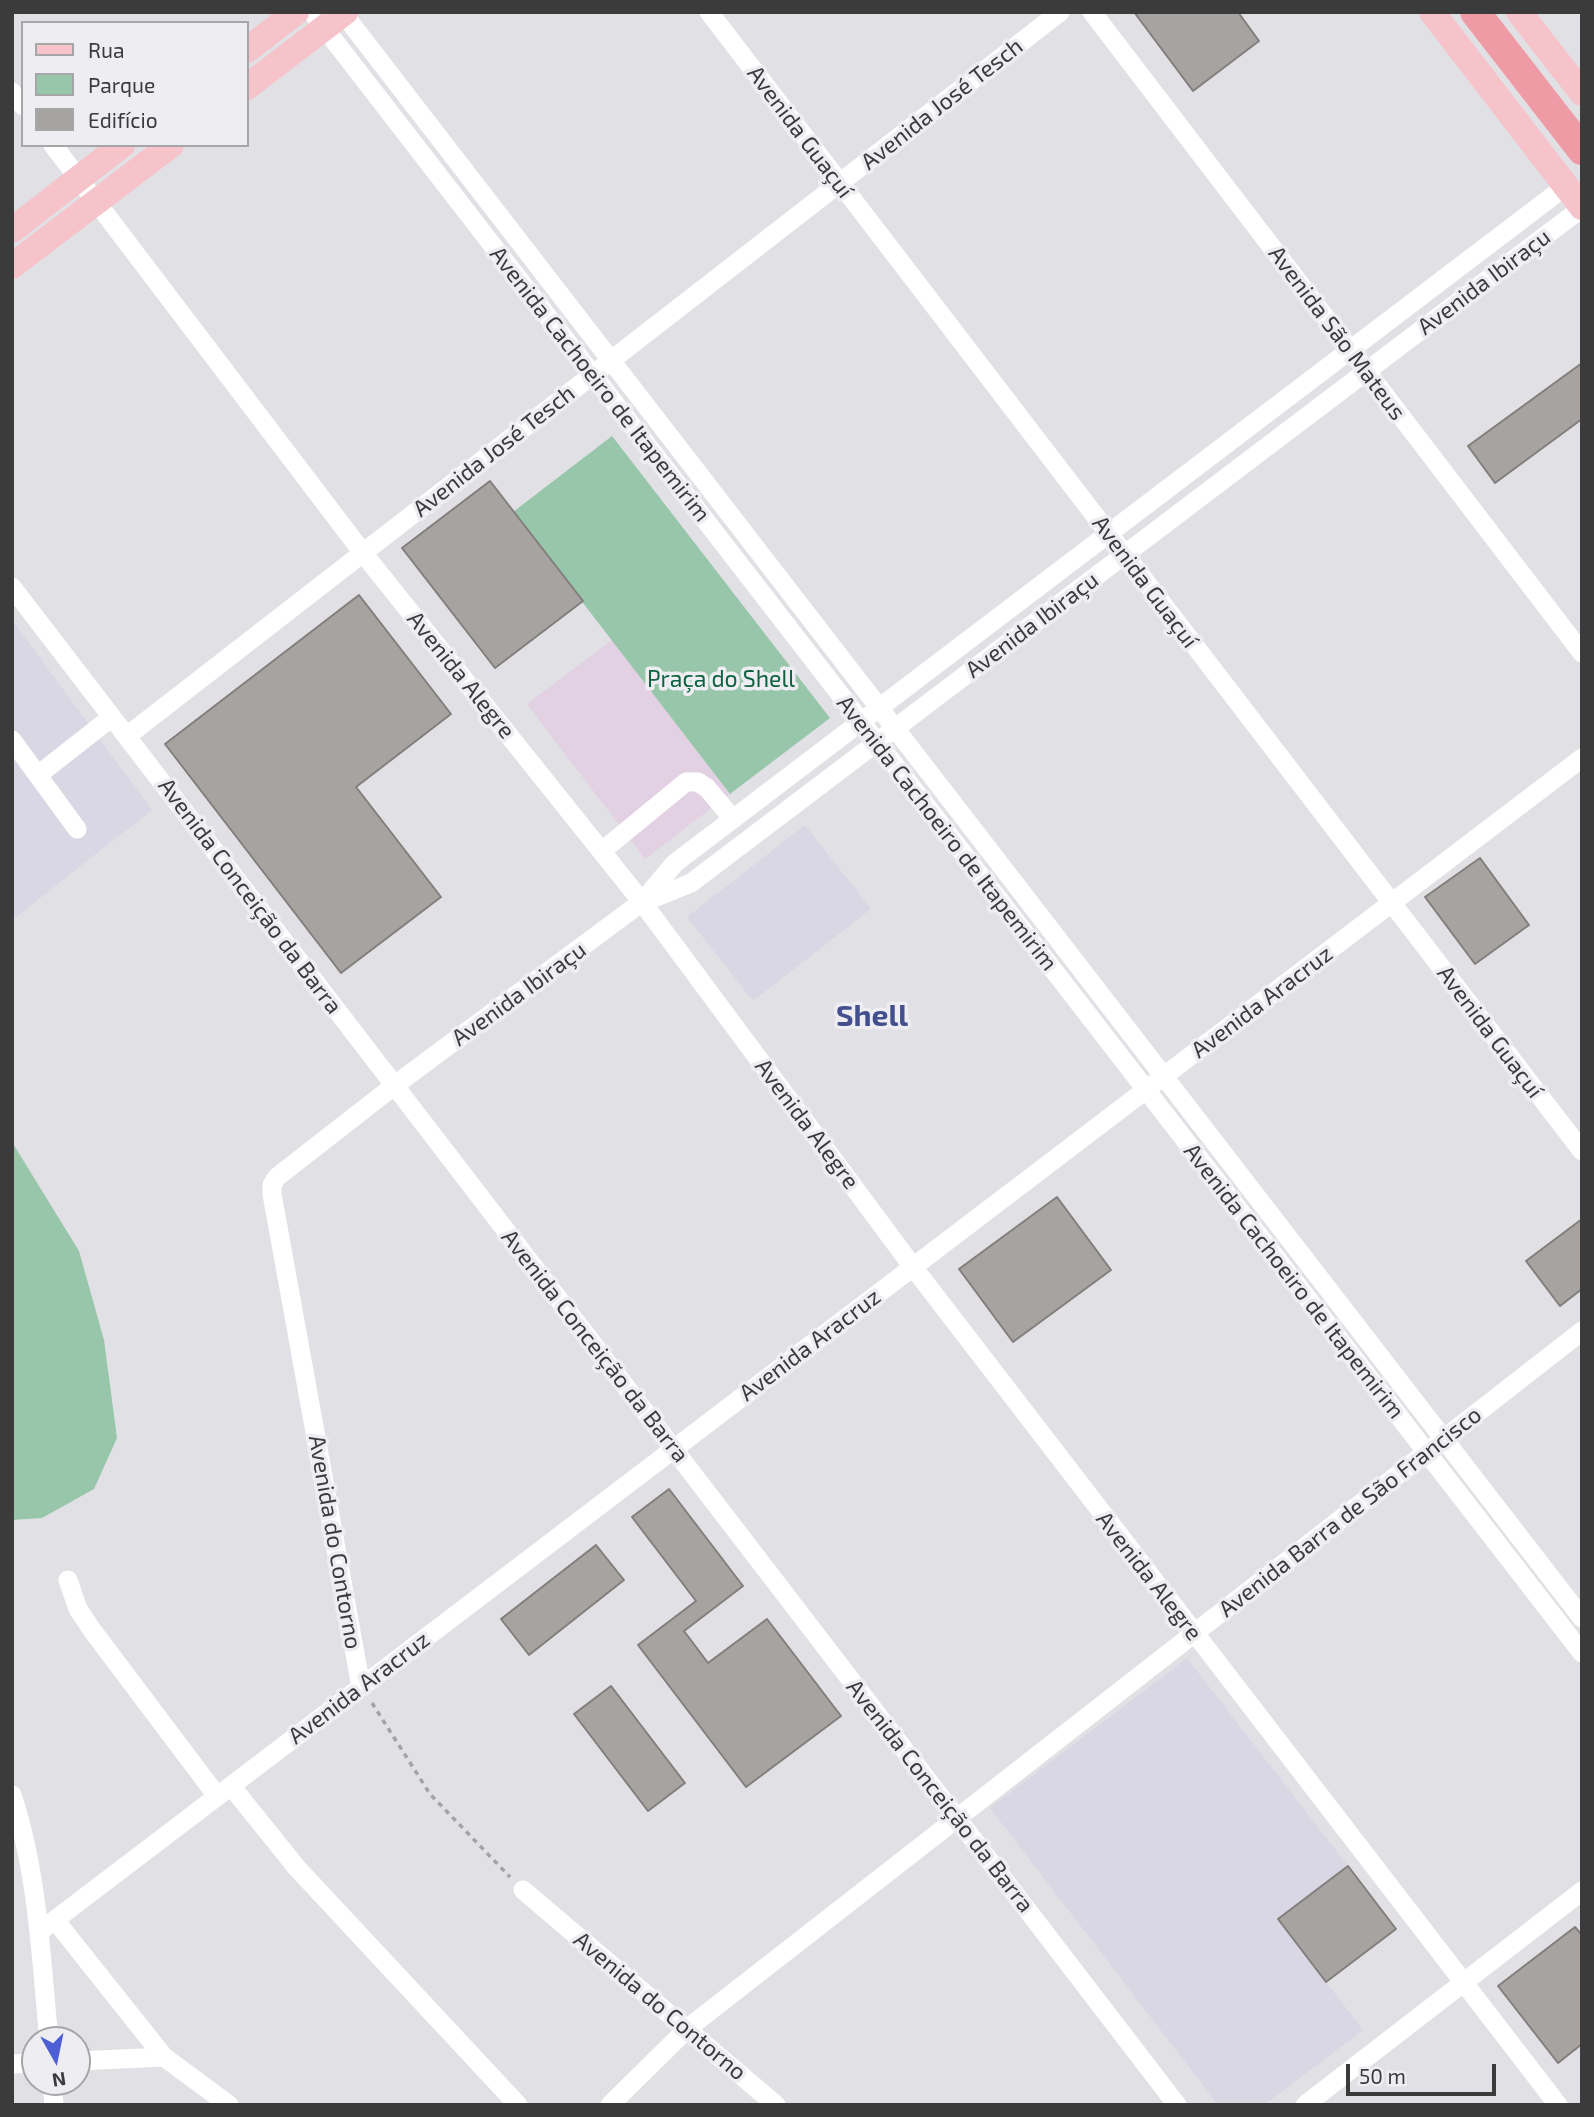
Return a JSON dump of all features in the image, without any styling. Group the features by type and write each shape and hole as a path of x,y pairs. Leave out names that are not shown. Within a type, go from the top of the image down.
{"highway":[{"path":"1475,12 1582,150"}],"main road":[{"path":"248,49 296,12"},
{"path":"1432,12 1582,208"},
{"path":"1519,12 1582,93"},
{"path":"248,86 333,16"},
{"path":"12,230 119,147"},
{"path":"12,266 168,147"}],"street":[{"name":"Avenida Guaçuí","path":"709,12 1582,1152"},
{"name":"Avenida José Tesch","path":"127,736 1060,12"},
{"name":"Avenida São Mateus","path":"1092,12 1582,653"},
{"path":"333,16 611,360 1582,1618"},
{"name":"Avenida Cachoeiro de Itapemirim","path":"333,16 592,375 1582,1653"},
{"name":"Avenida Alegre","path":"55,147 363,553 642,902 913,1267 1558,2105"},
{"name":"Avenida Ibiraçu","path":"272,1185 277,1177 395,1085 642,902 675,863 1566,186"},
{"name":"Avenida Ibiraçu","path":"642,902 691,883 1582,208"},
{"name":"Avenida Conceição da Barra","path":"12,587 1177,2105"},
{"path":"38,775 112,717"},
{"path":"12,740 77,829"},
{"name":"Avenida Aracruz","path":"47,1926 1582,758"},
{"path":"601,851 686,782 698,782 707,788 733,819"},
{"name":"Avenida do Contorno","path":"272,1185 361,1687"},
{"name":"Avenida Barra de São Francisco","path":"610,2105 688,2028 1582,1331"},
{"path":"68,1580 78,1609 92,1630 224,1791 517,2105"},
{"path":"12,1795 47,1926 49,2026"},
{"name":"Avenida do Contorno","path":"523,1890 776,2105"},
{"path":"1305,2105 1582,1891"},
{"path":"47,1926 164,2056 229,2105"},
{"path":"91,2060 164,2056"}],"path":[{"path":"361,1687 430,1794 523,1890"}],"shaded area":[{"path":"12,620 152,810 12,920"},
{"path":"612,640 730,794 645,859 527,704"},
{"path":"805,825 871,909 753,1001 687,917"},
{"path":"1187,1658 1348,1866 1278,1919 1363,2030 1264,2105 1218,2105 990,1808"}],"green space":[{"name":"Praça do Shell","path":"612,436 830,718 730,794 513,512"},
{"path":"12,1142 79,1251 104,1340 117,1438 94,1489 42,1518 12,1520"}],"building":[{"path":"1134,12 1238,12 1259,41 1193,91"},
{"path":"1582,363 1582,419 1495,483 1468,446"},
{"path":"490,481 583,601 495,668 402,548"},
{"path":"359,595 451,714 356,787 441,897 341,973 165,744"},
{"path":"1480,858 1529,925 1475,964 1425,897"},
{"path":"1057,1197 1111,1270 1013,1342 959,1269"},
{"path":"1582,1219 1582,1289 1560,1306 1526,1261"},
{"path":"669,1489 743,1586 684,1631 708,1663 767,1619 841,1716 746,1787 638,1645 696,1601 632,1517"},
{"path":"596,1545 624,1580 529,1655 501,1619"},
{"path":"611,1686 685,1783 648,1811 574,1714"},
{"path":"1348,1866 1396,1929 1326,1982 1278,1919"},
{"path":"1575,1927 1582,1935 1582,2044 1558,2063 1498,1986"}],"district":[{"name":"Shell","path":"872,1016"}]}
